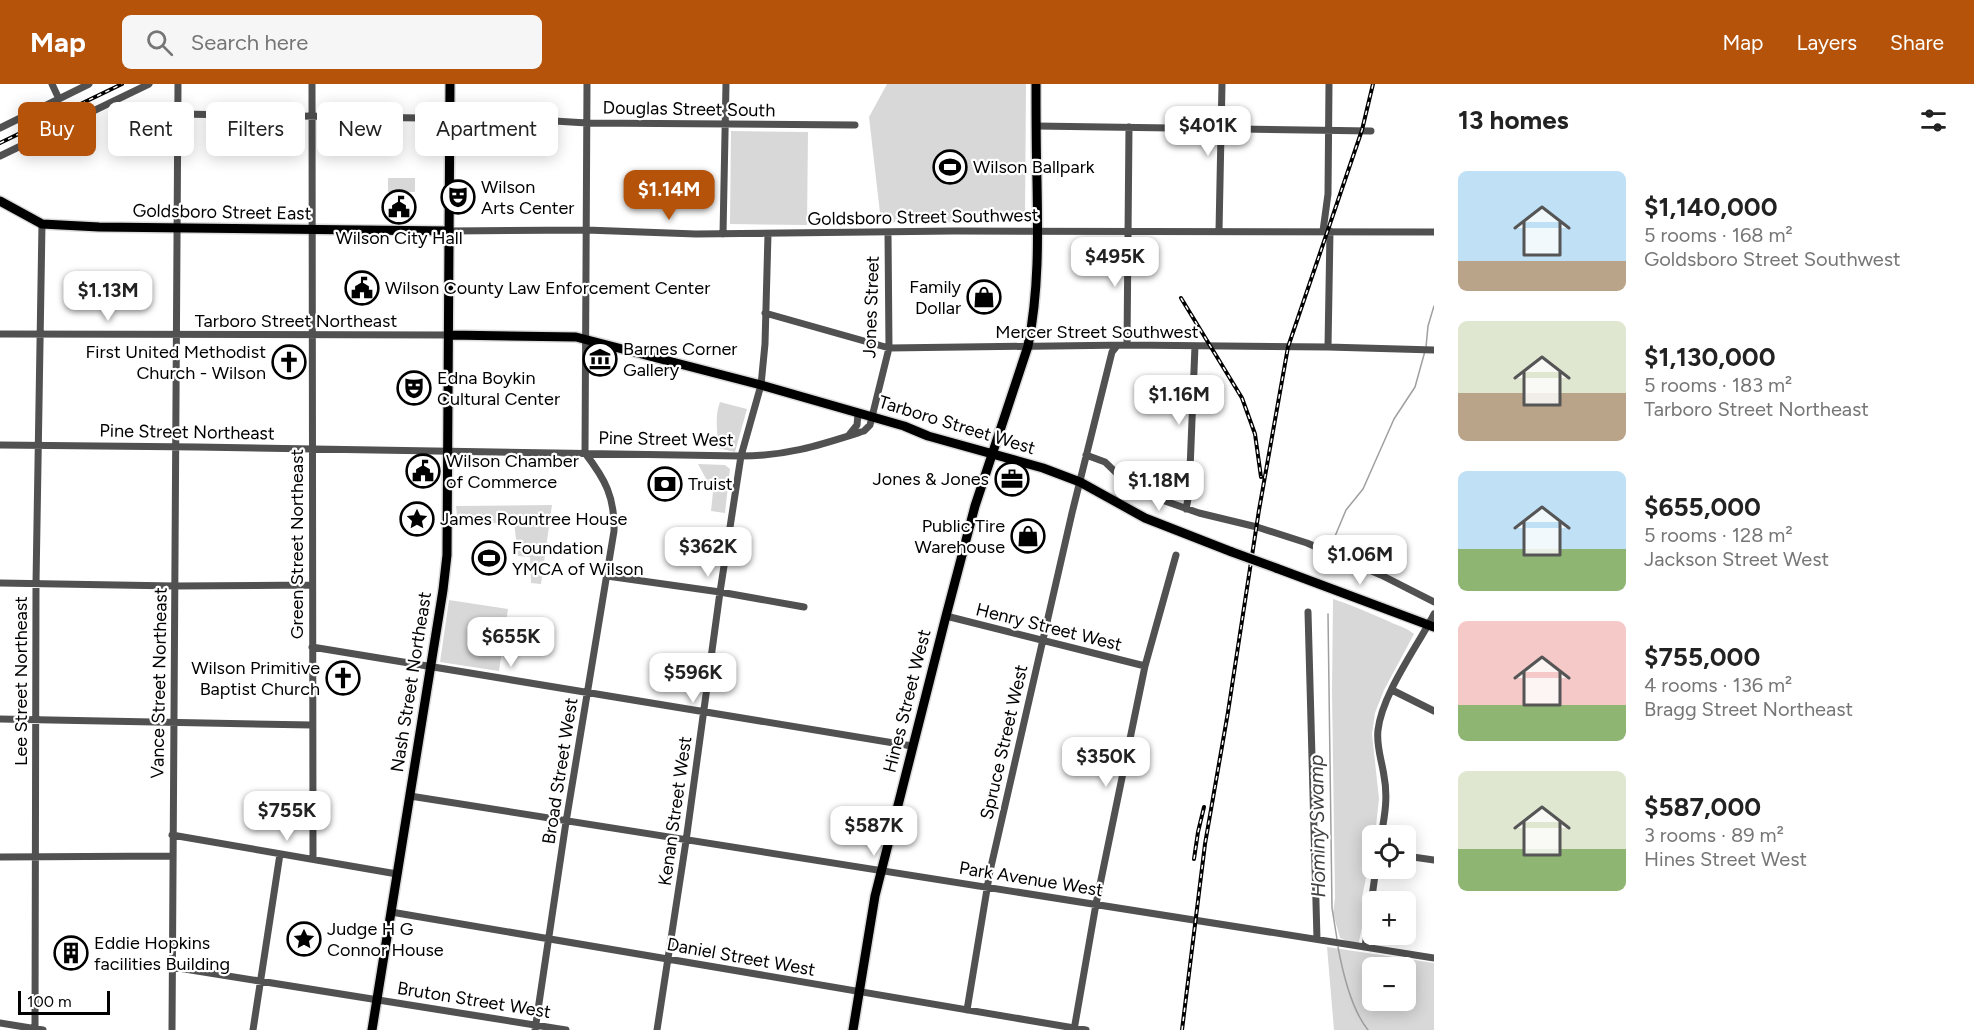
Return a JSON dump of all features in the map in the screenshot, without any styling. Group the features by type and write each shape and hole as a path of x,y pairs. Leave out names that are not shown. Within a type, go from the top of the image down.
{"main road":[{"name":"Nash Street Northeast","path":"450,84 450,102"},
{"name":"Hines Street West","path":"853,1030 881,870 912,746 975,506 1028,346 1036,298 1038,231 1036,84"},
{"name":"Nash Street Northeast","path":"372,1030 447,555 450,156"},
{"name":"Goldsboro Street East","path":"0,201 42,224 449,231"},
{"name":"Tarboro Street West","path":"449,335 576,337 873,417 928,436 1043,468 1080,482 1145,518 1431,626"}],"street":[{"path":"52,84 59,99"},
{"path":"0,128 89,84"},
{"path":"0,156 149,84"},
{"name":"Vance Street Northeast","path":"177,84 177,102"},
{"name":"Green Street Northeast","path":"312,84 313,859"},
{"path":"585,453 587,84"},
{"path":"723,234 726,84"},
{"path":"1219,231 1222,84"},
{"path":"1328,347 1329,84"},
{"name":"Douglas Street South","path":"194,114 415,118"},
{"name":"Douglas Street South","path":"558,121 855,125"},
{"path":"1036,126 1371,131"},
{"path":"1127,345 1129,127"},
{"name":"Vance Street Northeast","path":"172,1030 177,156"},
{"name":"Lee Street Northeast","path":"35,1029 36,583 42,224"},
{"name":"Goldsboro Street Southwest","path":"449,231 586,230 723,234 1038,231 1434,232"},
{"name":"Jones Street","path":"873,417 889,348 888,232"},
{"name":"Kenan Street West","path":"657,1030 741,456 761,385 768,234"},
{"name":"Mercer Street Southwest","path":"765,314 889,348 1116,347 1127,345 1433,350"},
{"name":"Tarboro Street Northeast","path":"0,334 449,335"},
{"path":"1186,509 1189,495 1195,346"},
{"name":"Spruce Street West","path":"967,1010 990,871 1086,455 1112,352 1116,347"},
{"path":"848,436 857,425 858,414"},
{"name":"Pine Street West","path":"446,450 741,456 782,454 864,431 873,417"},
{"name":"Pine Street Northeast","path":"0,445 446,450"},
{"name":"Broad Street West","path":"536,1028 566,822 614,531 613,509 605,482 585,453"},
{"path":"1086,455 1105,462 1130,486 1186,509 1257,527 1307,543 1381,574 1434,602"},
{"path":"1074,1029 1096,904 1145,666 1176,555"},
{"path":"607,576 804,607"},
{"path":"0,583 175,586 312,585"},
{"path":"1308,612 1317,939"},
{"path":"1383,825 1386,792 1379,750 1378,730 1381,716 1392,690 1431,626 1434,614"},
{"name":"Henry Street West","path":"946,616 1145,666"},
{"path":"312,647 912,746"},
{"path":"1392,690 1434,711"},
{"path":"0,719 312,725"},
{"name":"Park Avenue West","path":"410,796 1434,958"},
{"path":"172,835 397,874"},
{"path":"253,1030 280,854"},
{"path":"0,857 173,856"},
{"path":"1416,857 1434,860"},
{"path":"1365,946 1374,879"},
{"name":"Daniel Street West","path":"391,912 1086,1030"},
{"name":"Bruton Street West","path":"172,967 377,999 536,1028 566,1030"},
{"path":"0,1023 43,1030"}],"shaded area":[{"name":"Wilson Ballpark","path":"887,84 1026,84 1025,218 1020,222 881,222 869,117"},
{"path":"731,131 808,132 807,225 730,224"},
{"path":"388,178 415,178 415,192 388,192"},
{"path":"720,402 747,409 735,452 718,448 717,419"},
{"path":"698,464 725,465 730,469 725,513 711,511 713,492"},
{"path":"552,505 541,584 531,583 530,557 518,556 514,522 458,525 456,506"},
{"path":"1333,599 1354,606 1414,634 1384,690 1375,713 1372,734 1379,799 1376,825 1362,825 1362,879 1366,879 1362,891 1362,928 1358,946 1340,938 1333,913 1335,898"},
{"path":"449,600 508,609 499,671 440,662"},
{"path":"1327,947 1394,957 1362,957 1362,1011 1416,1011 1416,960 1434,963 1434,1030 1334,1030"}],"waterway":[{"name":"Hominy Swamp","path":"1426,347 1428,326 1434,306"},
{"name":"Hominy Swamp","path":"1333,541 1346,510 1363,489 1394,419 1415,387 1425,351"},
{"name":"Hominy Swamp","path":"1328,614 1332,908 1337,939"},
{"name":"Hominy Swamp","path":"1338,947 1352,1002 1368,1030"}],"railway":[{"path":"0,143 122,84"},
{"path":"1182,1030 1205,844 1288,347 1362,130 1373,84"},
{"path":"1181,298 1242,398 1255,434 1261,477"},
{"path":"1194,859 1204,807"}],"place":[{"name":"Wilson Ballpark","path":"950,167"},
{"name":"Wilson Arts Center","path":"458,197"},
{"name":"Wilson City Hall","path":"399,207"},
{"name":"Wilson County Law Enforcement Center","path":"362,288"},
{"name":"Family Dollar","path":"984,297"},
{"name":"Barnes Corner Gallery","path":"600,359"},
{"name":"First United Methodist Church - Wilson","path":"289,362"},
{"name":"Edna Boykin Cultural Center","path":"414,388"},
{"name":"Wilson Chamber of Commerce","path":"423,471"},
{"name":"Jones & Jones","path":"1012,479"},
{"name":"Truist","path":"665,484"},
{"name":"James Rountree House","path":"417,519"},
{"name":"Public Tire Warehouse","path":"1028,536"},
{"name":"Foundation YMCA of Wilson","path":"489,558"},
{"name":"Wilson Primitive Baptist Church","path":"343,678"},
{"name":"Judge H G Connor House","path":"304,939"},
{"name":"Eddie Hopkins facilities Building","path":"71,953"}]}
